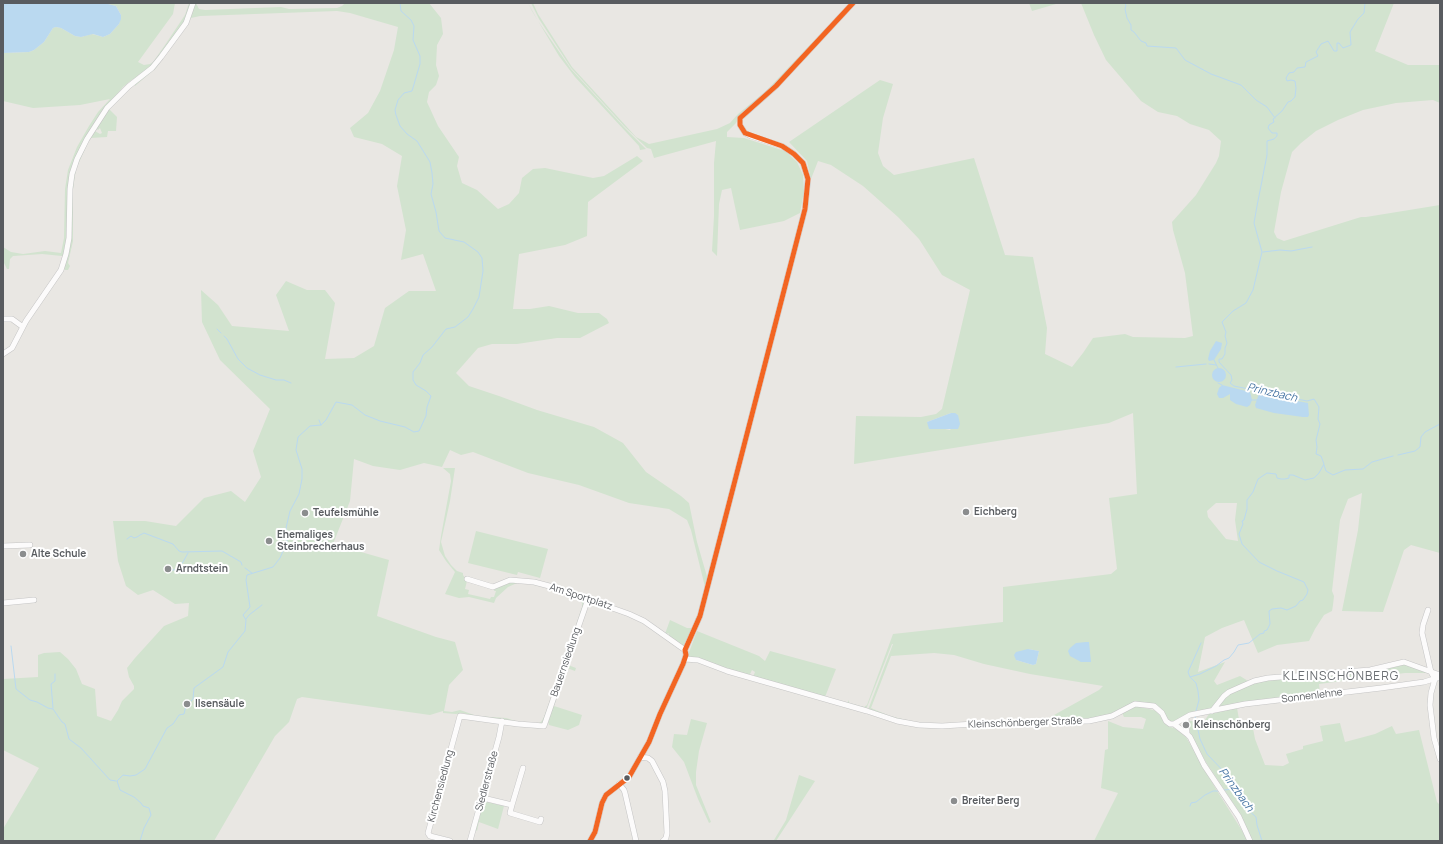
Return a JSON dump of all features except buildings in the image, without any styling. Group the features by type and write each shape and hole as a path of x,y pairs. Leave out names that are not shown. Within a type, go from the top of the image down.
{"street":[{"path":"3,354 12,348 26,321 63,264 68,238 71,180 81,149 107,108 129,86 152,68 161,57 186,23 193,3"},
{"path":"590,841 595,832 603,799 609,791 626,781 649,742 685,659 685,650 702,610 802,224 808,187 805,168 800,159 774,142 745,133 740,125 740,118 768,93 853,3"},
{"path":"3,319 12,319 23,327"},
{"path":"3,546 30,544"},
{"name":"Am Sportplatz","path":"467,580 493,587 510,580 526,581 553,587 616,608 644,621 685,650"},
{"name":"Bauernsiedlung","path":"502,721 544,726 588,599"},
{"path":"3,603 34,600"},
{"path":"1428,610 1422,633 1432,672"},
{"name":"Kleinschönberger Straße","path":"685,659 698,660 727,671 901,722 919,725 942,726 1099,720 1112,716 1130,706 1138,704 1154,706 1162,713 1166,721 1170,724 1174,724 1187,734"},
{"path":"1212,711 1229,692 1268,678 1370,670 1404,662 1411,663 1432,672 1438,677 1431,693 1430,705 1433,731 1440,760"},
{"name":"Sonnenlehne","path":"1188,716 1245,704 1424,682 1438,677"},
{"path":"1424,682 1431,693"},
{"name":"Kirchensiedlung","path":"450,841 430,836 428,832 460,716 502,721"},
{"path":"1174,724 1188,716"},
{"path":"1188,716 1187,734 1204,765 1239,817 1250,841"},
{"name":"Siedlerstraße","path":"470,841 483,798 502,721"},
{"path":"644,751 655,765 665,788 667,833 666,838 663,841"},
{"path":"640,757 648,758"},
{"path":"523,768 510,813 540,822 541,819"},
{"path":"619,784 626,793 636,841"},
{"path":"483,798 512,806"}],"green space":[{"path":"104,3 175,3 173,14 138,62 144,65 153,62 185,15 189,3 196,3 199,9 205,10 281,7 289,9 337,8 345,3 429,3 441,18 443,34 437,45 436,65 439,76 436,85 429,92 427,102 438,126 459,157 457,166 462,183 477,190 498,209 509,204 519,193 522,178 533,169 545,168 593,178 604,176 637,156 643,161 588,202 587,236 565,245 519,254 513,309 530,309 549,306 578,313 599,313 607,319 609,323 580,338 557,338 517,344 492,344 478,348 456,373 469,386 537,410 594,427 623,443 646,472 689,503 697,542 708,580 697,622 685,646 682,646 668,637 668,633 666,635 665,634 670,620 687,628 692,628 700,610 705,587 691,530 687,520 669,509 629,503 579,485 528,473 473,452 461,455 450,450 442,467 424,463 400,470 373,466 354,459 350,501 333,544 389,560 377,616 436,637 455,642 463,670 449,685 444,711 452,712 460,710 477,716 506,718 519,722 536,724 541,722 565,659 582,607 582,603 578,598 584,600 582,613 544,722 536,725 477,717 463,713 443,713 443,711 430,715 302,697 297,699 289,722 275,736 214,841 3,841 3,829 39,768 3,750 3,679 38,677 38,655 60,652 76,669 82,684 95,689 97,716 111,721 122,701 134,689 127,668 164,626 188,616 189,603 175,604 153,590 138,595 126,586 118,561 113,521 145,521 176,526 204,498 231,491 245,502 261,477 253,451 270,409 220,360 202,322 201,290 218,305 232,326 289,331 276,295 286,281 307,290 325,290 335,303 325,359 354,358 374,346 385,308 409,291 436,291 423,254 401,260 406,230 397,186 402,156 382,144 354,137 350,128 368,113 380,91 394,50 398,27 350,13 337,11 200,16 191,18 156,68 135,86 135,83 153,69 163,56 160,56 136,80 133,79 123,87 85,138 75,158 70,175 65,254 62,256 42,254 13,256 10,259 9,269 7,269 3,261 3,247 11,252 23,254 45,251 61,253 64,238 65,189 68,170 77,147 89,126 98,112 110,99 80,105 33,108 3,101 3,53 29,52 34,50 44,42 53,28 56,27 61,28 75,36 81,37 92,34 103,37 110,34 119,24 121,15 116,6"},
{"path":"531,3 533,3 538,14 572,67 636,137 649,144 717,129 730,123 738,114 766,91 825,29 775,85 754,104 741,113 736,123 727,132 727,137 744,138 785,151 797,162 803,175 804,191 800,213 784,221 740,230 731,188 722,190 719,204 717,256 712,251 716,141 654,158 651,149 647,148 624,126 571,68 539,19"},
{"path":"1029,3 1081,3 1056,4 1032,11"},
{"path":"1081,3 1394,3 1375,51 1408,65 1440,65 1440,103 1433,100 1396,103 1363,110 1316,131 1292,152 1281,192 1274,232 1277,238 1284,241 1361,217 1440,205 1440,553 1411,545 1404,550 1383,612 1342,611 1358,530 1362,493 1348,499 1340,520 1332,591 1334,596 1332,611 1324,615 1309,641 1277,645 1258,653 1244,620 1222,628 1205,637 1198,672 1225,662 1214,681 1217,685 1240,676 1253,684 1268,679 1368,671 1402,663 1430,673 1405,673 1319,684 1320,694 1195,711 1175,722 1168,721 1161,709 1152,704 1136,702 1118,712 1095,719 948,725 913,723 868,710 892,644 867,707 865,709 847,704 849,700 849,703 864,707 867,705 893,634 1003,622 1003,587 1111,574 1117,569 1109,498 1137,494 1133,413 1109,423 854,464 856,416 921,417 936,414 942,409 970,290 942,275 919,239 898,217 863,186 831,165 818,161 811,179 807,161 789,142 880,80 893,84 883,118 878,153 883,166 894,175 974,158 1005,255 1033,257 1047,328 1045,354 1072,367 1093,338 1125,334 1133,337 1185,338 1193,336 1185,273 1172,222 1196,195 1216,163 1219,156 1221,141 1209,130 1190,124 1177,116 1158,112 1141,101 1106,60","holes":["951,413 958,415 958,420 950,430 927,422","1216,503 1237,503 1235,520 1238,541 1226,539 1208,517 1207,511","1028,649 1039,651 1036,664 1033,665 1016,660","934,653 954,655 984,664 1030,674 1103,686 1099,690 1045,720 936,724 919,723 890,716 871,708 891,656"]},
{"path":"538,21 571,69 646,149 640,150 639,146 575,77 559,56"},
{"path":"109,109 117,117 116,131 108,131 107,137 90,138 76,169 73,189 73,241 68,263 70,266 68,270 65,270 63,267 70,240 71,189 75,168 82,149 93,130 100,134 102,133 100,128 98,130 95,127"},
{"path":"443,468 455,468 450,501 441,542 445,556 451,565 457,571 463,573 467,581 465,589 469,590 468,594 490,599 491,597 494,597 496,591 494,591 495,588 510,581 526,582 552,588 566,593 526,583 517,583 508,587 496,598 494,603 469,597 459,598 445,594 455,572 439,550 451,481 450,474"},
{"path":"476,531 548,549 540,578 518,572 517,575 468,563"},
{"path":"697,631 759,656 765,661 770,651 836,669 825,697 753,677 755,672 752,670 749,676 688,657"},
{"path":"568,665 576,668 575,671 567,668 554,706 582,715 579,725 568,730 549,725 548,722"},
{"path":"1137,706 1157,711 1166,725 1176,729 1186,737 1246,837 1241,815 1207,764 1190,733 1188,721 1203,723 1209,714 1237,708 1240,725 1252,723 1255,739 1265,765 1283,766 1289,763 1286,754 1303,749 1303,746 1323,741 1320,726 1340,723 1345,742 1375,734 1392,726 1396,734 1419,730 1437,802 1440,805 1440,841 1094,841 1118,793 1101,788 1105,750 1108,749 1108,721 1123,727 1143,729 1146,719 1141,717 1124,717 1122,713"},
{"path":"691,719 707,723 699,751 696,785 711,822 709,823 684,762 672,747 674,734 687,735"},
{"path":"799,775 815,781 776,841 774,840 786,820"},
{"path":"483,801 504,806 498,829 479,822 477,831 475,830"}],"water":[{"path":"3,3 104,3 116,6 121,15 121,19 119,24 110,34 103,37 93,34 81,37 75,36 61,28 56,27 53,28 44,42 34,50 29,52 3,53"},
{"path":"1216,341 1222,343 1221,349 1214,360 1209,361 1210,351"},
{"path":"1216,368 1222,368 1226,372 1226,378 1222,382 1216,382 1212,378 1212,372"},
{"path":"1222,385 1250,392 1252,400 1250,405 1247,407 1236,404 1230,400 1230,394 1223,398 1219,398 1217,394"},
{"path":"1259,394 1308,403 1309,415 1308,417 1303,417 1274,413 1256,408 1255,405"},
{"path":"951,413 958,415 960,424 958,429 929,429 927,422"},
{"path":"1089,642 1091,662 1081,662 1070,656 1068,651 1076,643"},
{"path":"1028,649 1039,651 1036,664 1033,665 1016,660 1014,655 1016,652"}],"waterway":[{"path":"140,841 144,828 151,815 149,808 143,806 134,797 120,790 117,781 123,775 136,775 145,769 167,728 173,724 179,715 184,714 186,706 193,699 194,688 223,667 228,652 245,631 246,620 243,615 250,607 246,580 247,575 273,567 280,558 287,542 286,528 290,511 299,494 302,479 302,469 296,450 298,437 310,426 321,425 326,420 336,402 352,405 365,415 380,421 405,427 414,432 419,431 426,416 427,407 431,396 416,385 413,380 413,372 420,363 423,355 432,347 446,329 455,327 468,317 479,297 483,271 482,258 478,252 464,242 445,238 439,231 431,194 433,184 430,162 417,141 407,134 400,126 396,115 395,110 398,100 404,93 412,91 420,64 420,56 413,40 414,26 411,20 401,11 400,3"},
{"path":"1124,3 1126,5 1125,9 1127,18 1131,25 1131,30 1141,41 1146,43 1147,46 1176,48 1185,60 1211,74 1241,85 1256,100 1267,107 1275,118"},
{"name":"Prinzbach","path":"1196,711 1199,700 1198,691 1196,683 1190,677 1216,666 1229,658 1238,645 1249,643 1260,634 1264,633 1270,624 1269,611 1272,609 1281,608 1287,610 1296,606 1303,600 1308,590 1304,582 1259,562 1242,544 1239,534 1247,509 1247,500 1253,492 1258,479 1267,473 1276,474 1277,478 1281,479 1289,478 1289,475 1293,475 1305,480 1314,478 1319,473 1324,464 1321,456 1316,454 1316,440 1320,424 1318,419 1319,407 1314,399 1307,401 1234,386 1230,383 1232,380 1231,375 1219,362 1219,359 1222,359 1225,354 1227,343 1225,336 1226,332 1222,322 1233,311 1246,303 1253,290 1262,252 1254,223 1267,155 1267,141 1274,139 1277,136 1277,133 1272,133 1268,128 1269,125 1274,122 1273,119 1282,111 1288,102 1295,97 1295,81 1287,81 1286,78 1289,73 1294,72 1297,68 1305,67 1306,62 1318,56 1316,52 1321,44 1328,41 1334,51 1337,51 1337,43 1339,43 1343,48 1351,45 1350,32 1358,19 1364,13 1365,3"},
{"path":"1263,252 1280,250 1291,251 1312,247"},
{"path":"217,329 221,333"},
{"path":"224,336 238,359 247,368 260,375 291,383"},
{"name":"Prinzbach","path":"1214,360 1218,368"},
{"path":"1176,367 1206,364"},
{"path":"1209,364 1216,365"},
{"path":"1218,383 1222,385"},
{"path":"1252,400 1257,400"},
{"path":"319,420 321,425"},
{"path":"1398,455 1415,451 1420,447 1421,437 1425,432 1440,424"},
{"path":"1324,465 1326,471 1333,475 1345,470 1363,469 1372,462 1393,456"},
{"path":"127,539 131,536 134,538 144,533 173,544 179,551 182,552 222,551 241,562 242,565"},
{"path":"168,570 178,568 188,553"},
{"path":"245,568 252,573"},
{"path":"246,619 262,605"},
{"path":"1190,677 1188,672 1201,643"},
{"path":"11,646 16,689 30,700 53,709 65,724 69,739 81,748 110,780 116,781"},
{"path":"53,708 51,684 55,681 55,674"},
{"name":"Prinzbach","path":"1195,716 1200,739 1207,754 1230,778 1242,796 1247,809 1256,817 1262,841"},
{"path":"1224,790 1235,789"},
{"path":"1190,806 1191,803 1196,802 1205,795 1213,791 1220,791"}],"transit line":[{"path":"590,841 595,832 602,803 606,795 629,777 649,742 683,664 686,655 685,650 700,616 805,209 808,179 803,163 794,154 782,146 745,133 740,125 740,118 776,86 853,3"}],"place":[{"name":"Eichberg","path":"966,512"},
{"name":"Teufelsmühle","path":"305,513"},
{"name":"Ehemaliges Steinbrecherhaus","path":"269,541"},
{"name":"Alte Schule","path":"23,554"},
{"name":"Arndtstein","path":"168,569"},
{"name":"Ilsensäule","path":"187,704"},
{"name":"Kleinschönberg","path":"1186,725"},
{"name":"Breiter Berg","path":"954,801"}],"district":[{"name":"KLEINSCHÖNBERG","path":"1341,677"}]}
